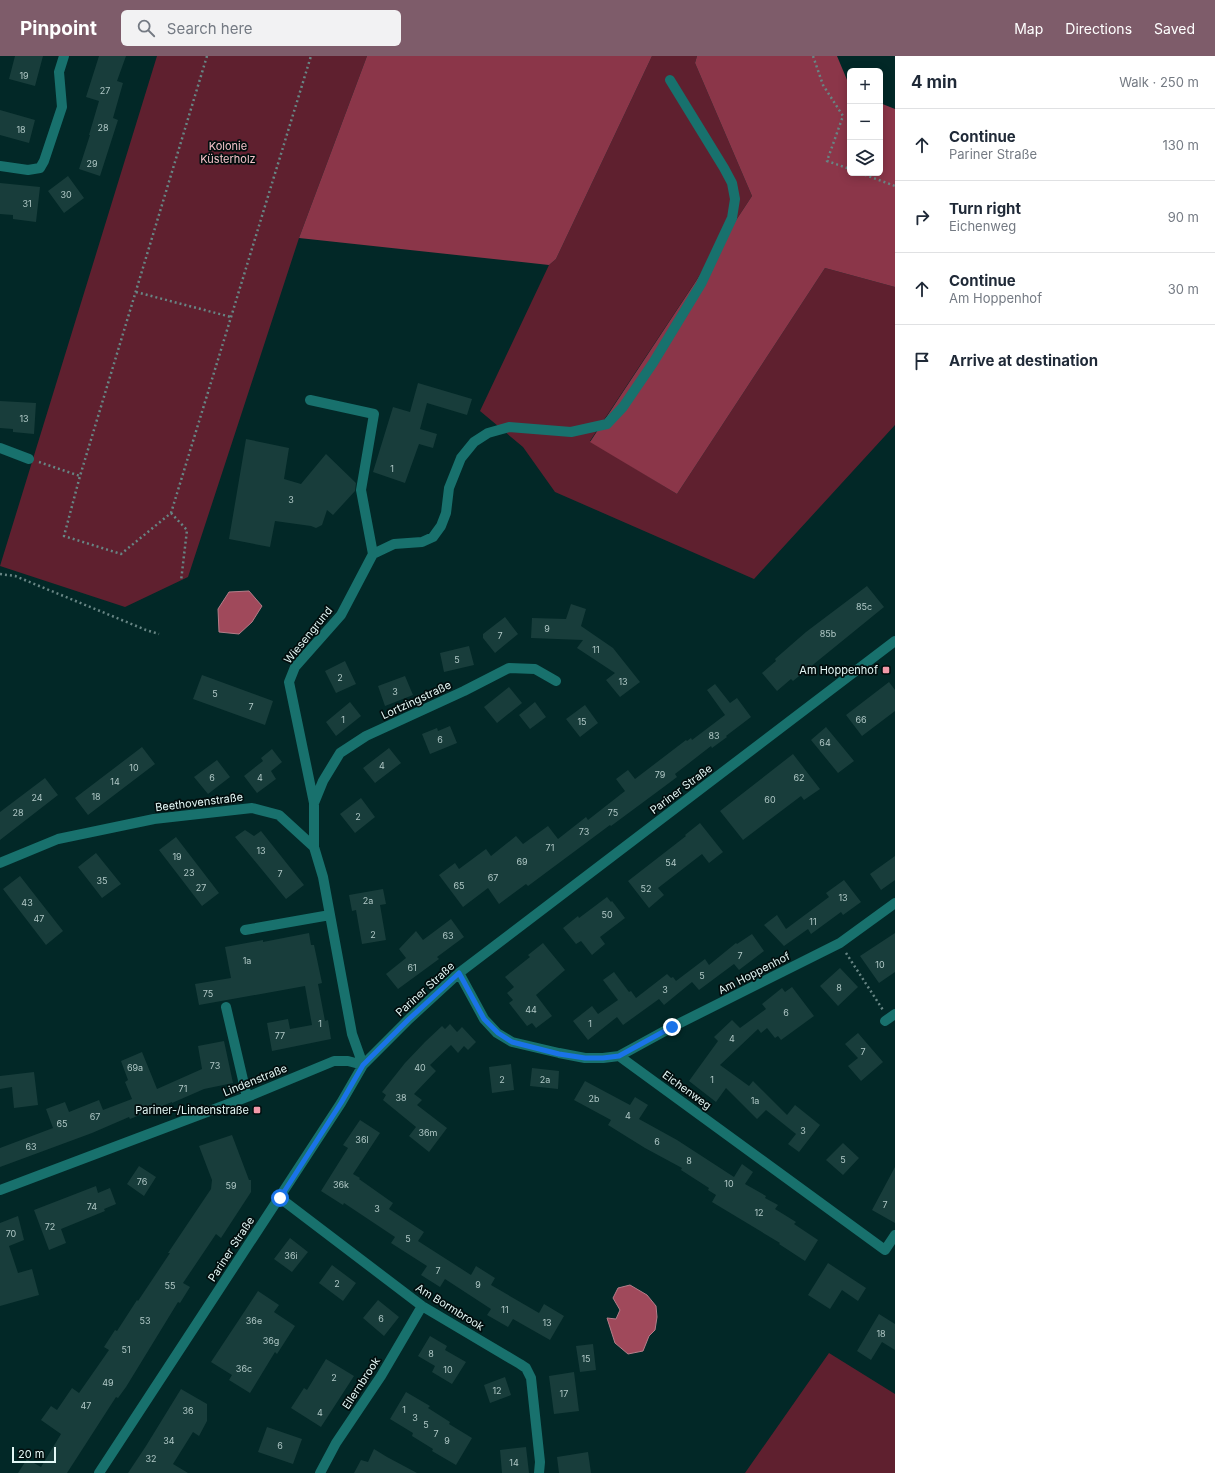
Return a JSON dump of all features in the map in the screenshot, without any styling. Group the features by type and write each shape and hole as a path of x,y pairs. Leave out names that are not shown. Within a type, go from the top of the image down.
{"street":[{"path":"0,166 28,170 40,168 44,162 62,107 59,72 64,56"},
{"path":"310,400 374,414 361,490 373,554 394,544 422,542 432,537 441,526 446,514 449,488 461,458 474,442 488,433 509,427 571,432 607,424 623,407 653,363 701,284 732,218 735,198 732,184 724,168 670,80"},
{"path":"0,448 30,459"},
{"name":"Wiesengrund","path":"314,847 314,803 289,682 295,667 341,615 373,554"},
{"name":"Pariner Straße","path":"99,1473 280,1198 341,1103 363,1065 409,1019 459,973 895,641"},
{"name":"Lortzingstraße","path":"314,803 324,781 340,753 366,736 464,691 509,668 535,668 556,681"},
{"name":"Beethovenstraße","path":"0,863 58,840 154,819 252,808 279,815 314,847"},
{"path":"314,847 323,877 352,1034 363,1065"},
{"name":"Am Hoppenhof","path":"619,1056 672,1027 840,943 895,903"},
{"path":"245,930 330,915"},
{"path":"459,973 484,1019 498,1033 512,1042 559,1054 585,1058 619,1056"},
{"path":"226,1007 247,1097"},
{"name":"Eichenweg","path":"619,1056 885,1250 895,1235"},
{"name":"Lindenstraße","path":"0,1190 247,1097 334,1061 348,1061 363,1065"},
{"name":"Am Bormbrook","path":"280,1198 422,1306 526,1368 531,1378 540,1462 539,1473"},
{"name":"Ellernbrook","path":"320,1473 336,1443 381,1376 422,1306"}],"path":[{"path":"207,56 80,476 64,536 121,554 171,514 311,56"},
{"path":"814,56 823,85 843,116 827,161 847,169"},
{"path":"868,176 895,186"},
{"path":"136,292 231,318"},
{"path":"30,459 80,476"},
{"path":"171,514 187,530 181,581"},
{"path":"0,574 15,576 159,634"},
{"path":"840,943 882,1009 890,1017"}],"green space":[{"name":"Kolonie Küsterholz","path":"157,56 367,56 299,238 188,577 125,607 0,566"},
{"path":"652,56 697,56 695,63 752,196 590,441 677,494 825,268 895,287 895,425 754,579 555,492 523,447 480,411 549,265 556,259"},
{"path":"829,1353 895,1394 895,1473 745,1473"}],"shaded area":[{"path":"367,56 652,56 556,259 549,265 299,238"},
{"path":"697,56 837,56 847,80 847,176 883,176 883,104 895,109 895,287 825,268 677,494 590,442 752,196 695,63"},
{"path":"249,591 262,606 252,622 239,634 219,632 218,609 229,592"},
{"path":"630,1285 647,1295 656,1306 657,1317 655,1330 649,1336 643,1351 628,1354 615,1343 607,1318 616,1319 620,1310 613,1298 618,1288"}],"building":[{"path":"15,56 43,56 35,86 9,79"},
{"path":"99,56 126,56 117,81 123,83 113,118 118,120 100,176 79,169 99,101 86,97"},
{"path":"0,110 35,120 29,143 0,135"},
{"path":"68,176 84,198 64,213 48,191"},
{"path":"0,183 40,187 36,222 13,219 13,215 0,214"},
{"path":"418,383 472,399 467,415 427,403 420,429 437,434 433,448 419,444 405,483 373,472 393,407 410,412"},
{"path":"0,401 36,403 34,434 13,432 13,429 0,428"},
{"path":"246,439 289,448 284,479 301,484 326,454 356,483 355,491 333,515 327,510 322,525 316,528 275,521 270,547 229,539"},
{"path":"867,586 884,607 793,681 791,679 777,691 762,673 776,661 775,659 806,632"},
{"path":"571,604 586,609 581,626 613,648 640,682 620,697 606,680 615,673 577,648 583,640 531,638 532,618 566,619"},
{"path":"505,617 518,634 495,653 483,638 483,634"},
{"path":"469,646 474,665 444,672 440,653"},
{"path":"345,661 356,684 336,693 325,671"},
{"path":"202,675 273,701 265,725 193,699"},
{"path":"405,676 413,695 385,706 378,686"},
{"path":"889,682 895,690 895,711 862,736 846,715"},
{"path":"715,684 730,703 737,698 751,717 726,736 727,737 712,748 711,746 675,774 677,777 528,886 526,884 499,904 488,888 463,907 439,875 455,863 459,869 486,849 491,856 516,836 523,844 548,826 558,839 586,817 588,820 625,791 616,779 628,770 635,779 686,740 687,741 691,738 692,740 725,715 707,690"},
{"path":"509,687 522,703 497,723 484,707"},
{"path":"350,702 361,716 336,736 326,722"},
{"path":"535,702 546,717 530,729 519,715"},
{"path":"585,705 598,723 580,737 566,719"},
{"path":"450,726 457,743 430,754 422,734 437,728 438,731"},
{"path":"826,727 854,761 838,773 811,740"},
{"path":"142,747 155,764 88,815 75,798"},
{"path":"389,748 401,763 375,783 363,768"},
{"path":"272,749 282,762 271,771 276,779 257,793 244,776 263,761 261,758"},
{"path":"793,754 820,789 804,800 801,796 743,840 720,811"},
{"path":"217,760 230,777 208,794 194,777"},
{"path":"45,778 58,795 0,840 0,812"},
{"path":"361,798 375,817 355,833 340,814"},
{"path":"700,823 723,852 709,863 702,854 658,888 664,895 649,908 628,881 686,836 685,835"},
{"path":"245,830 254,836 261,831 304,885 286,899 235,837"},
{"path":"176,837 219,893 202,906 159,850"},
{"path":"96,853 121,884 102,898 78,867"},
{"path":"895,856 895,880 881,890 870,874"},
{"path":"20,876 63,931 46,945 3,889"},
{"path":"844,880 861,902 843,915 841,912 811,934 808,929 784,946 764,925 777,915 786,929 829,897 826,893"},
{"path":"383,889 386,904 380,905 386,940 362,944 356,910 352,911 349,895"},
{"path":"607,897 625,918 600,937 605,944 592,955 581,941 576,944 563,928"},
{"path":"451,919 464,937 437,957 439,959 398,989 386,974 406,958 399,949 416,931 423,940"},
{"path":"309,933 311,945 314,945 322,983 318,984 325,1021 328,1020 331,1039 272,1051 267,1023 288,1019 290,1029 312,1025 305,986 199,1005 195,984 231,978 225,947 263,940 263,942"},
{"path":"895,933 895,972 879,983 860,956"},
{"path":"752,934 764,951 739,970 734,964 699,990 692,982 664,1005 659,999 623,1025 617,1017 588,1040 573,1021 592,1006 598,1014 618,1000 603,980 614,972 629,992 631,991 636,998 667,974 671,978 673,977 676,981 705,959 709,965 736,943 737,944"},
{"path":"543,943 565,970 536,995 552,1016 536,1028 532,1023 527,1026 509,1003 513,1000 507,993 514,987 505,977 530,957 528,955"},
{"path":"840,968 858,987 838,1006 820,986"},
{"path":"792,987 814,1016 781,1040 778,1036 775,1038 767,1028 761,1033 758,1029 720,1065 749,1086 753,1081 787,1115 795,1105 820,1125 799,1152 788,1144 796,1134 766,1110 757,1119 726,1088 716,1102 689,1081 718,1041 714,1037 732,1020 740,1028 766,1009 762,1004 782,988 785,992"},
{"path":"450,1024 457,1032 462,1027 476,1042 468,1050 464,1046 458,1053 451,1045 430,1065 436,1071 414,1094 422,1100 417,1105 447,1128 429,1152 409,1136 416,1127 383,1100 386,1095 382,1092 405,1063 425,1042 442,1026 445,1029"},
{"path":"858,1033 883,1062 861,1081 848,1066 858,1058 845,1044"},
{"path":"224,1041 233,1083 204,1089 172,1103 130,1119 129,1117 92,1133 0,1167 0,1148 53,1128 46,1109 65,1102 69,1112 99,1100 103,1110 132,1099 125,1082 128,1080 121,1061 142,1052 157,1089 202,1069 198,1046"},
{"path":"511,1064 514,1090 492,1093 489,1067"},
{"path":"532,1068 559,1071 558,1089 530,1086"},
{"path":"34,1072 38,1105 14,1108 12,1087 0,1089 0,1076"},
{"path":"585,1081 630,1105 635,1097 648,1105 639,1119 677,1140 734,1177 742,1164 753,1172 745,1184 778,1205 775,1209 796,1222 794,1224 818,1240 805,1261 779,1244 780,1243 712,1202 716,1195 708,1190 709,1188 681,1170 682,1168 645,1148 608,1125 611,1120 574,1100"},
{"path":"360,1120 380,1133 353,1174 393,1203 389,1209 424,1232 418,1241 471,1275 476,1266 495,1278 491,1285 539,1313 544,1304 564,1316 550,1340 513,1319 508,1327 487,1315 491,1309 445,1279 440,1287 421,1275 427,1266 391,1243 395,1237 344,1203 343,1205 321,1191 348,1148 343,1145"},
{"path":"232,1135 249,1180 251,1180 251,1192 221,1238 216,1234 183,1283 190,1287 180,1303 178,1302 126,1387 118,1398 116,1397 67,1473 18,1473 27,1459 41,1467 61,1434 41,1420 51,1406 57,1410 72,1388 79,1393 109,1350 104,1347 115,1330 117,1331 137,1300 138,1301 211,1189 212,1180 199,1146"},
{"path":"843,1143 859,1158 843,1175 826,1160"},
{"path":"139,1166 156,1177 144,1196 127,1184"},
{"path":"895,1167 895,1223 872,1210"},
{"path":"96,1186 98,1193 110,1188 116,1204 104,1209 105,1211 61,1229 66,1243 49,1250 34,1210"},
{"path":"18,1216 24,1240 9,1246 18,1273 32,1269 39,1295 0,1306 0,1223"},
{"path":"290,1238 308,1252 292,1272 274,1259"},
{"path":"828,1263 866,1288 858,1301 842,1290 830,1309 808,1295"},
{"path":"332,1265 356,1283 343,1301 319,1283"},
{"path":"258,1291 279,1305 274,1312 295,1326 277,1354 275,1352 250,1393 229,1380 232,1375 211,1362"},
{"path":"378,1300 399,1317 384,1336 363,1318"},
{"path":"879,1314 895,1324 895,1350 882,1342 871,1360 857,1351"},
{"path":"430,1336 447,1346 445,1350 466,1362 452,1384 432,1372 435,1366 418,1356"},
{"path":"593,1344 596,1370 580,1372 576,1346"},
{"path":"326,1359 354,1376 321,1427 291,1408 304,1388 307,1390"},
{"path":"574,1372 579,1411 554,1414 549,1376"},
{"path":"505,1377 511,1395 490,1403 484,1385"},
{"path":"181,1389 207,1404 207,1421 199,1436 193,1432 173,1464 188,1473 128,1473 146,1446"},
{"path":"406,1392 430,1406 428,1408 450,1422 449,1424 472,1438 456,1465 432,1451 433,1449 412,1436 413,1433 390,1419"},
{"path":"267,1427 302,1439 293,1464 258,1452"},
{"path":"526,1447 529,1473 502,1473 500,1450"},
{"path":"374,1449 417,1473 354,1473 361,1460 368,1462"},
{"path":"588,1452 591,1473 559,1473 557,1457"}],"place":[{"name":"Am Hoppenhof","path":"886,670"},
{"name":"Pariner-/Lindenstraße","path":"257,1110"}],"route":[{"path":"280,1198 341,1103 363,1065 409,1019 459,973 484,1019 498,1033 512,1042 559,1054 585,1058 619,1056 672,1027"}]}
